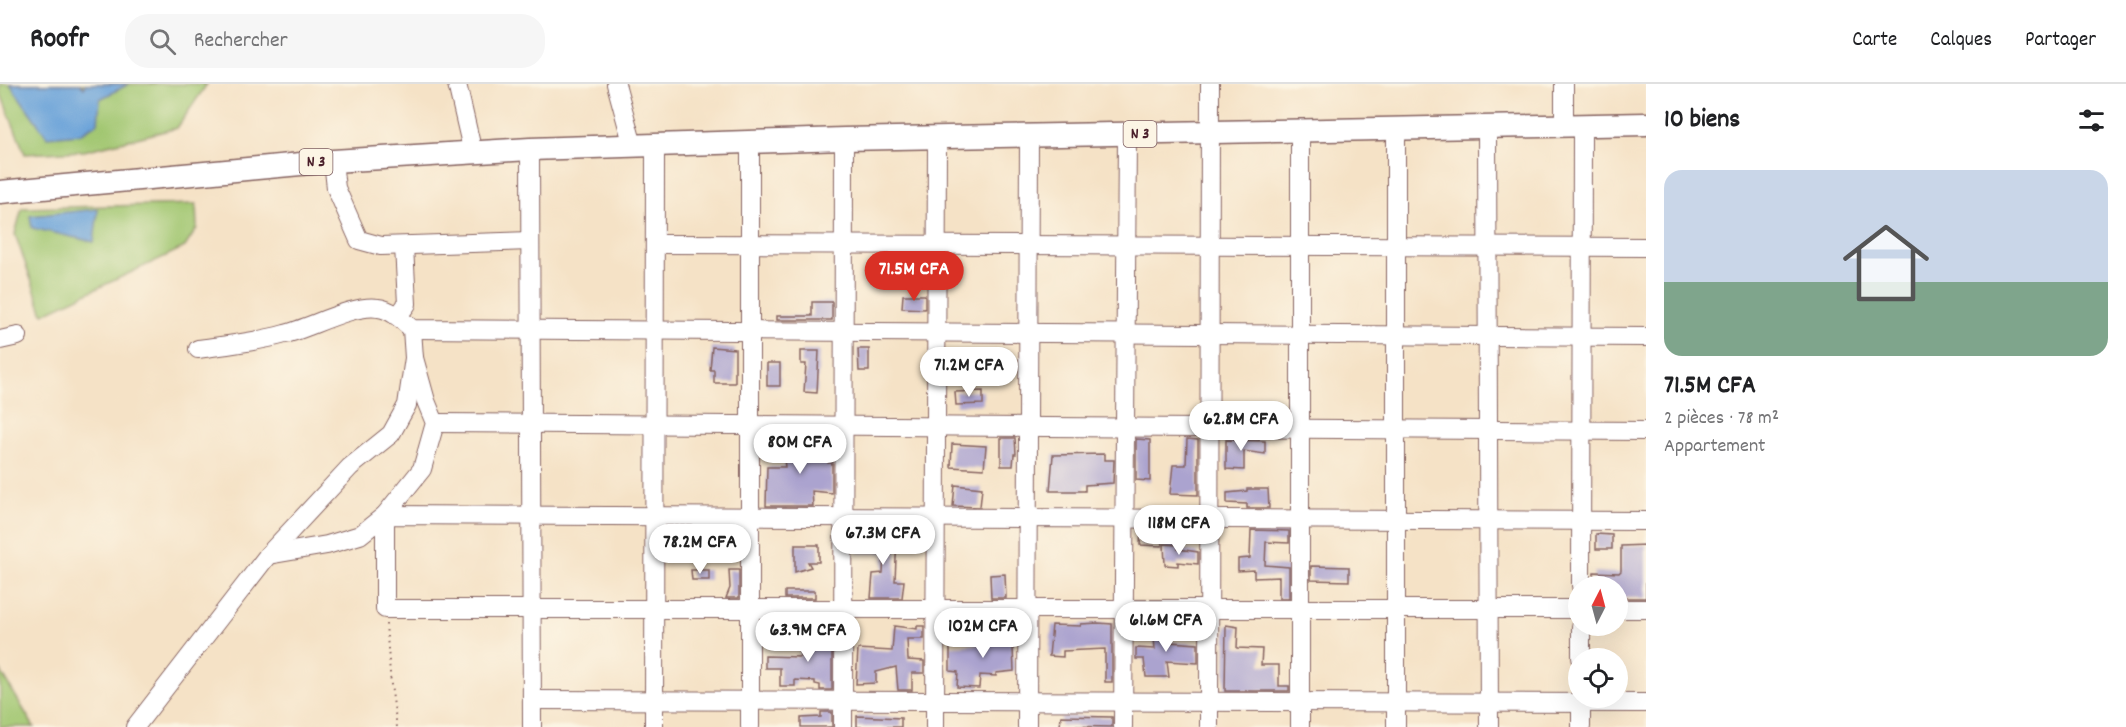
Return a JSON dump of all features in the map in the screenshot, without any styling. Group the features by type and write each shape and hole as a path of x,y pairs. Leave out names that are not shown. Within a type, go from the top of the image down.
{"main road":[{"name":"N 3","path":"0,192 333,161 530,149 844,139 1646,124"}],"street":[{"path":"457,84 473,153"},
{"path":"616,84 644,146 654,244 654,727"},
{"path":"1209,727 1210,84"},
{"path":"1564,84 1573,127 1582,247 1581,576"},
{"path":"1488,128 1489,727"},
{"path":"1396,130 1396,727"},
{"path":"1300,132 1300,727"},
{"path":"1123,727 1127,134"},
{"path":"1028,727 1029,136"},
{"path":"935,727 937,138"},
{"path":"843,727 844,139"},
{"path":"750,142 750,727"},
{"path":"530,149 532,727"},
{"path":"333,161 336,189 359,240 381,246 530,241"},
{"path":"654,244 1646,247"},
{"path":"398,316 407,304 404,246"},
{"path":"198,349 285,334 363,308 379,308 398,316 412,329 1646,337"},
{"path":"268,555 327,545 360,535 386,515 422,469 435,423 426,401 414,358 412,329"},
{"path":"135,727 268,555 350,467 392,434 407,405 414,358"},
{"path":"435,423 1646,431"},
{"path":"386,515 1646,522"},
{"path":"386,515 385,609 1568,609"},
{"path":"1628,609 1646,609"},
{"path":"532,700 1489,703 1568,700"},
{"path":"1628,702 1646,703"},
{"path":"1581,708 1581,727"}],"path":[{"path":"385,609 390,686 397,727"}],"green space":[{"path":"0,84 207,84 177,128 84,151 25,154 0,92"},
{"path":"196,204 197,228 185,247 43,314 15,234 22,208"},
{"path":"0,670 34,727 0,727"}],"water":[{"path":"10,84 80,84 84,88 85,84 129,84 100,99 98,123 80,134 47,137"},
{"path":"98,209 94,242 32,228 30,216"}],"building":[{"path":"903,295 925,295 925,309 902,308"},
{"path":"812,302 832,302 832,320 777,320 777,316 812,316"},
{"path":"712,347 735,349 735,383 714,383 714,370 710,370"},
{"path":"858,349 869,349 869,371 859,371"},
{"path":"801,351 819,351 817,393 804,392 806,364 801,364"},
{"path":"767,363 780,363 780,386 767,386"},
{"path":"983,391 983,404 956,405 955,392"},
{"path":"1001,438 1015,438 1016,454 1014,454 1013,466 1001,466"},
{"path":"1136,439 1150,440 1150,481 1136,480"},
{"path":"1187,439 1198,440 1198,495 1170,494 1173,465 1186,465"},
{"path":"1226,440 1265,441 1265,454 1244,451 1244,470 1226,469"},
{"path":"782,443 828,443 828,463 832,463 832,493 812,491 813,506 766,506 767,467 785,467"},
{"path":"952,444 986,446 984,469 951,467"},
{"path":"1104,454 1104,460 1114,460 1113,483 1085,485 1085,491 1050,491 1053,455"},
{"path":"955,485 982,488 980,507 953,506"},
{"path":"1247,489 1268,489 1269,508 1247,508 1247,504 1227,503 1227,493 1247,491"},
{"path":"1251,530 1289,531 1289,543 1266,542 1265,565 1289,567 1289,598 1279,598 1279,577 1254,578 1254,570 1238,571 1238,559 1250,558"},
{"path":"1141,531 1163,533 1162,546 1140,545"},
{"path":"1596,534 1612,535 1612,549 1596,549"},
{"path":"860,535 897,536 895,581 904,581 902,598 871,598 873,574 883,573 884,553 858,553"},
{"path":"1164,544 1178,545 1178,549 1198,552 1198,564 1178,562 1178,566 1165,565"},
{"path":"795,545 819,545 819,562 808,562 811,567 795,572"},
{"path":"1646,545 1646,598 1628,598 1628,576 1594,576 1594,572 1619,573 1621,571 1621,546"},
{"path":"1311,566 1349,567 1349,581 1311,580"},
{"path":"691,570 709,570 709,580 692,580"},
{"path":"729,570 739,570 739,598 726,598 730,588"},
{"path":"1005,574 1006,598 991,598 990,575"},
{"path":"785,591 815,591 815,598 785,598"},
{"path":"1081,624 1112,624 1112,682 1105,682 1105,649 1063,651 1063,657 1049,656 1052,625 1081,626"},
{"path":"767,625 794,625 793,638 767,638"},
{"path":"1168,625 1169,642 1198,644 1198,663 1167,661 1169,677 1146,677 1144,659 1136,659 1136,648 1155,649 1153,626"},
{"path":"1226,625 1238,627 1237,648 1262,649 1261,665 1279,665 1279,686 1289,686 1289,691 1225,691"},
{"path":"820,626 832,626 832,690 820,690 820,685 815,684 815,681 795,680 795,686 780,686 780,668 765,668 765,656 800,657 800,647 820,645"},
{"path":"894,626 917,629 917,626 924,626 924,639 907,639 908,660 924,661 924,673 912,673 912,690 898,690 896,667 876,672 876,683 856,684 858,649 892,651"},
{"path":"1001,626 1012,626 1014,671 996,673 996,676 980,675 979,688 957,687 958,672 950,671 950,646 983,644 983,637 1001,639"},
{"path":"821,712 832,712 832,727 801,727 801,718 821,717"},
{"path":"857,716 901,718 901,727 857,727"},
{"path":"1061,716 1112,717 1112,727 1060,726"}]}
